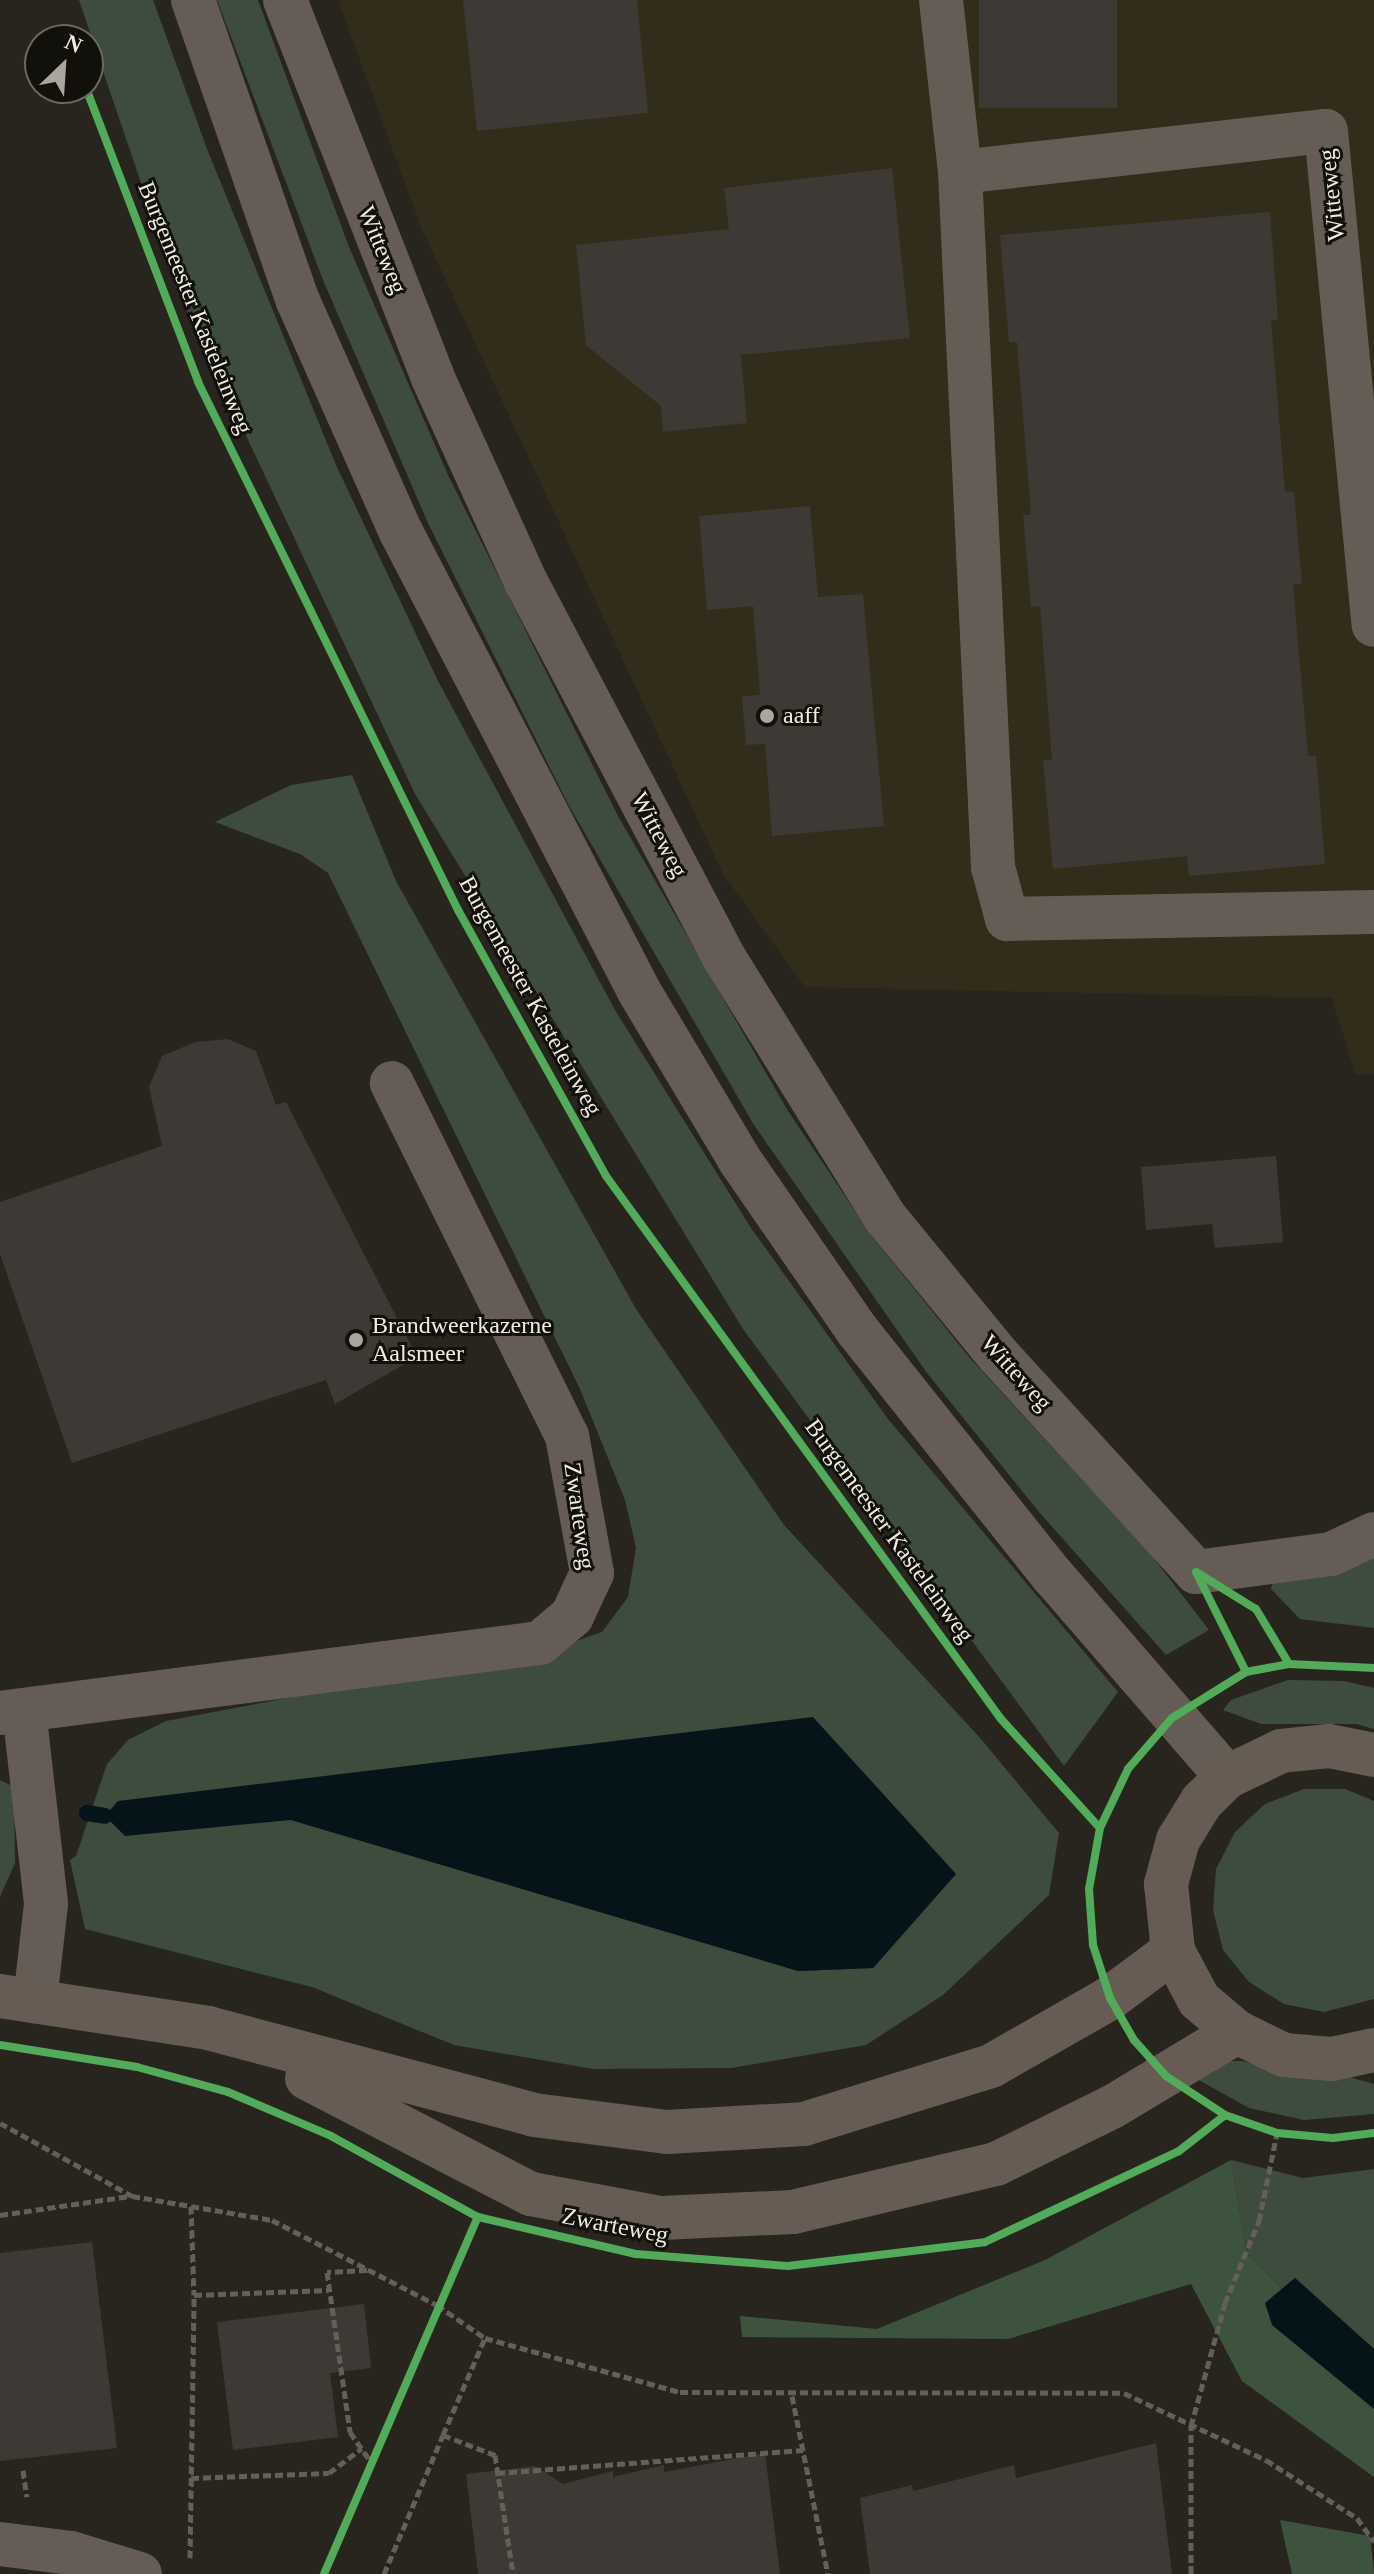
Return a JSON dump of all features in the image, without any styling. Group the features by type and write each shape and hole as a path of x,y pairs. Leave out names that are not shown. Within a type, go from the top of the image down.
{"main road":[{"path":"1374,1755 1329,1746 1281,1751 1227,1777 1202,1801 1178,1840 1166,1884 1173,1951 1199,2000 1237,2032 1284,2055 1332,2059 1374,2050"},
{"name":"Zwarteweg","path":"17,1998 208,2028 534,2115 667,2132 804,2124 991,2066 1110,1998 1173,1951"},
{"name":"Zwarteweg","path":"208,2028 531,2194 661,2218 793,2212 996,2164 1112,2107 1237,2032"}],"street":[{"path":"193,0 298,301 388,504 639,991 739,1159 857,1330 1053,1576 1227,1777"},
{"name":"Witteweg","path":"285,0 432,376 526,582 725,959 885,1217 998,1355 1196,1572 1331,1554 1374,1534"},
{"path":"941,0 960,172 993,867 1007,919 1374,912"},
{"name":"Witteweg","path":"960,172 1326,131 1374,625"},
{"name":"Zwarteweg","path":"17,1998 46,1904 12,1711 540,1643 572,1616 592,1573 567,1436 392,1083"},
{"path":"0,2544 71,2553 140,2574"}],"path":[{"path":"0,2123 132,2196"},
{"path":"1264,2129 1291,2134"},
{"path":"1191,2574 1191,2426 1225,2303 1259,2221 1277,2133"},
{"path":"0,2215 132,2196 272,2220 437,2305 485,2338 680,2392 792,2396 1124,2393 1266,2460 1357,2518 1374,2541"},
{"path":"190,2574 194,2295 191,2206"},
{"path":"370,2269 327,2272 350,2432 371,2462"},
{"path":"194,2295 329,2290"},
{"path":"431,2319 443,2293"},
{"path":"384,2574 485,2338"},
{"path":"792,2396 828,2574"},
{"path":"443,2435 495,2455 513,2574"},
{"path":"191,2478 329,2473 362,2448"},
{"path":"365,2476 377,2448"},
{"path":"497,2473 803,2450"}],"shaded area":[{"path":"338,0 1374,0 1374,1074 1355,1074 1332,998 805,987 723,874 421,227"},
{"path":"813,1717 956,1874 873,1968 798,1971 291,1820 125,1836 105,1816 118,1801"},
{"path":"1295,2278 1374,2349 1374,2409 1272,2325 1265,2303"}],"green space":[{"path":"79,0 153,0 207,149 336,465 438,681 615,1010 751,1228 888,1419 1118,1692 1064,1766 743,1329 415,794 177,289 104,74 104,24 87,24"},
{"path":"217,0 258,0 349,247 448,475 618,816 788,1111 872,1236 969,1357 1149,1552 1209,1630 1166,1655 1039,1512 927,1373 754,1125 568,804 428,523 323,280"},
{"path":"352,775 396,881 636,1309 784,1525 981,1739 1059,1833 1049,1895 943,1995 866,2045 731,2068 593,2069 454,2045 312,1987 85,1929 70,1860 76,1856 107,1764 128,1740 166,1721 562,1646 602,1632 628,1597 636,1548 625,1500 580,1389 328,873 300,854 215,822 291,785","holes":["291,1820 956,1874 873,1968 798,1971"]},
{"path":"1374,1554 1374,1628 1300,1619 1271,1589 1274,1576"},
{"path":"1288,1680 1344,1681 1374,1688 1374,1729 1356,1724 1261,1724 1223,1710 1231,1700"},
{"path":"0,1780 14,1787 15,1863 0,1897"},
{"path":"1304,1789 1345,1789 1374,1801 1374,1999 1324,2012 1284,2004 1249,1982 1223,1950 1213,1910 1216,1869 1235,1832 1265,1804"},
{"path":"1217,2061 1243,2061 1302,2078 1346,2076 1374,2084 1374,2114 1304,2120 1249,2108 1195,2078"},
{"path":"1231,2160 1303,2178 1374,2169 1374,2349 1295,2278 1282,2289 1247,2254"},
{"path":"1231,2160 1247,2254 1282,2289 1266,2303 1374,2404 1374,2477 1242,2381 1191,2284 1008,2339 742,2337 740,2316 877,2329 1045,2260"},
{"path":"1280,2520 1370,2536 1374,2574 1292,2574"}],"building":[{"path":"463,0 637,0 648,113 477,131"},
{"path":"979,0 1117,0 1117,108 979,108"},
{"path":"892,168 910,338 741,355 747,423 663,432 661,406 586,345 576,245 729,229 724,188"},
{"path":"1270,212 1278,320 1271,320 1285,492 1294,492 1302,584 1293,585 1308,756 1316,756 1325,864 1189,876 1187,856 1053,869 1043,760 1052,760 1040,606 1031,607 1023,515 1031,515 1017,342 1009,342 1000,235"},
{"path":"810,506 818,597 863,594 884,826 772,836 765,744 746,745 742,696 760,695 753,606 707,610 699,516"},
{"path":"228,1039 256,1051 276,1105 286,1102 417,1357 335,1404 326,1380 72,1463 0,1254 0,1202 162,1146 149,1087 162,1056 195,1042"},
{"path":"1276,1156 1283,1242 1215,1248 1212,1224 1146,1230 1141,1167"},
{"path":"92,2242 117,2448 0,2461 0,2253"},
{"path":"364,2304 371,2368 330,2373 338,2437 233,2450 217,2322"},
{"path":"1156,2443 1172,2574 870,2574 860,2498 912,2485 913,2491 1014,2465 1016,2478"},
{"path":"765,2453 780,2574 478,2574 466,2474 535,2466 563,2484 613,2471 613,2477 664,2465 664,2472"}],"waterway":[{"path":"87,1813 105,1816"}],"cycle path":[{"name":"Burgemeester Kasteleinweg","path":"92,104 198,382 458,910 606,1176 1001,1719 1100,1828"},
{"path":"1196,1572 1256,1609 1289,1664"},
{"path":"1196,1572 1246,1672"},
{"path":"1374,1668 1289,1664 1246,1672 1172,1718 1128,1769 1100,1828 1089,1889 1093,1945 1110,1998 1134,2040 1166,2076 1225,2115 1277,2133 1333,2138 1374,2133"},
{"path":"0,2045 137,2067 228,2092 331,2136 478,2217 636,2254 788,2266 985,2242 1179,2151 1225,2115"},
{"path":"324,2574 478,2217"}],"place":[{"name":"aaff","path":"767,716"},
{"name":"Brandweerkazerne Aalsmeer","path":"356,1340"}]}
